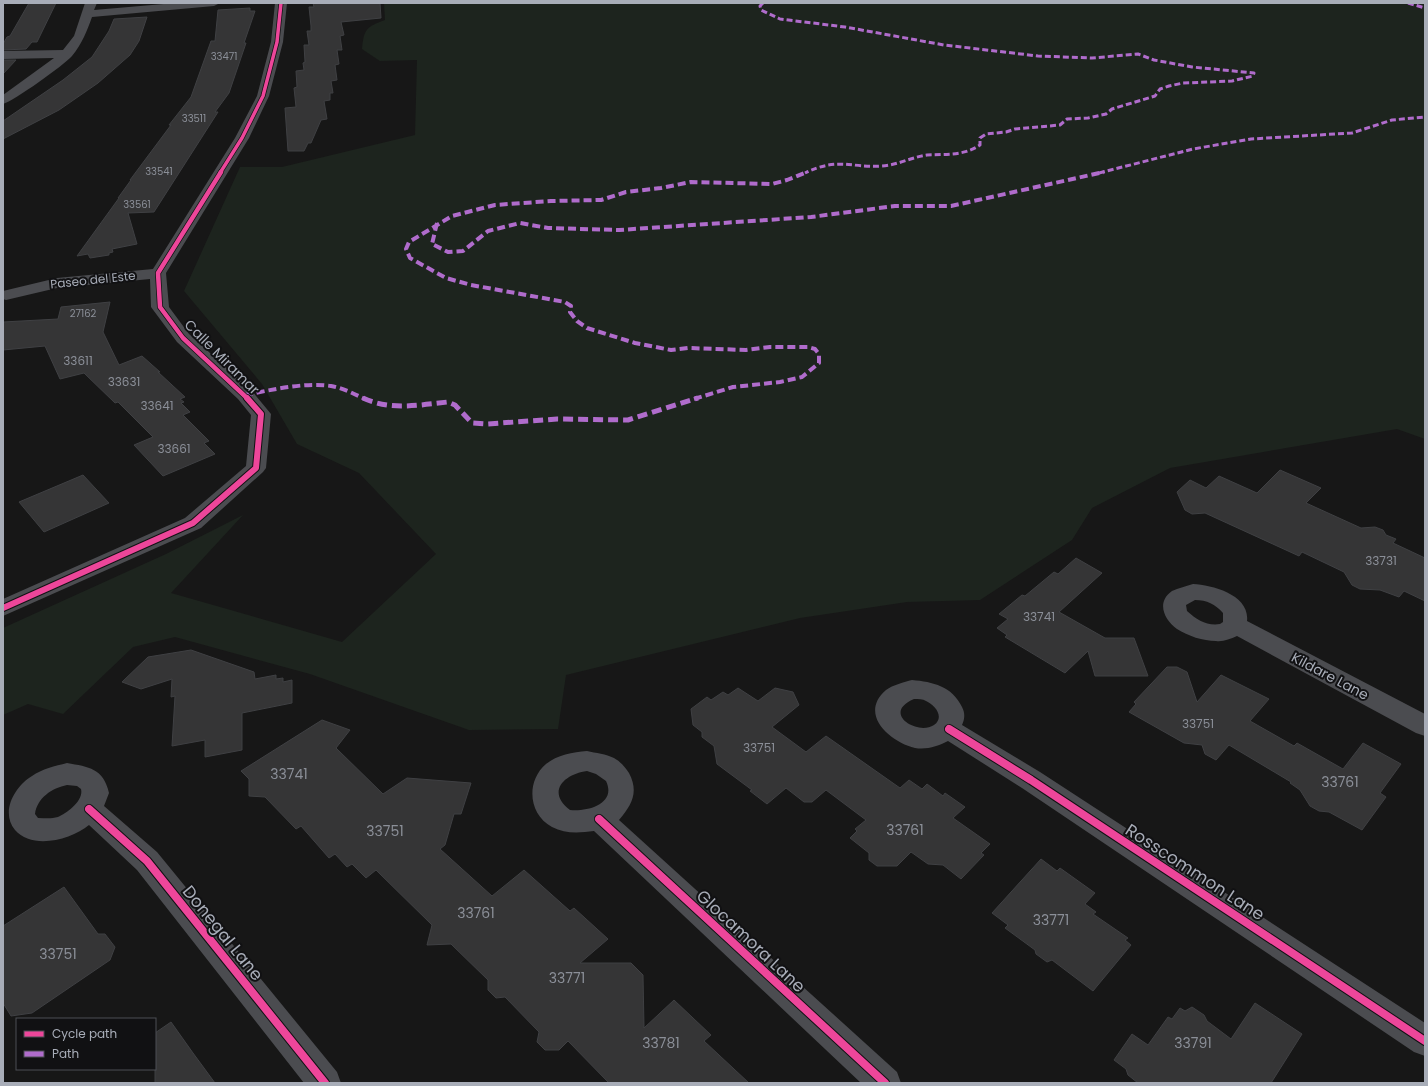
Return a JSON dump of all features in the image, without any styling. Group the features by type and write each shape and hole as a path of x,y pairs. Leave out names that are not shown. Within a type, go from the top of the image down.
{"street":[{"path":"3,100 67,54 80,36 89,8 214,3"},
{"path":"158,273 242,138 263,96 277,42 281,3"},
{"path":"3,55 67,54"},
{"name":"Paseo del Este","path":"6,295 57,283 158,273"},
{"name":"Calle Miramar","path":"3,608 193,523 256,468 261,414 245,395 183,338 160,307 158,273"},
{"name":"Kildare Lane","path":"1235,625 1425,726"},
{"name":"Rosscommon Lane","path":"949,729 1038,785 1425,1041"},
{"name":"Donegal Lane","path":"89,809 147,861 325,1083"},
{"name":"Glocamora Lane","path":"598,819 885,1083"}],"shaded area":[{"path":"384,3 1425,3 1425,439 1397,429 1170,468 1092,508 1072,540 980,600 907,602 800,618 566,675 558,729 469,730 310,674 175,637 133,647 63,714 28,704 3,715 3,628 166,554 243,515 171,593 342,642 436,554 359,473 297,444 262,384 184,291 240,167 282,167 415,135 417,60 380,61 362,49 367,30 385,20"}],"building":[{"path":"29,3 56,3 37,42 32,42 26,49 3,50 3,44 7,37 10,36"},
{"path":"313,3 380,3 381,18 341,22 344,35 340,36 342,50 337,50 339,64 335,65 337,80 331,81 333,93 330,93 330,100 324,101 327,119 321,120 311,143 308,143 304,151 288,151 285,108 296,107 294,88 297,87 296,71 304,70 304,45 309,45 307,31 311,31 309,7 314,7"},
{"path":"250,8 250,11 255,11 244,43 246,43 229,93 215,112 218,112 154,212 128,213 137,244 112,249 113,252 109,253 109,255 90,258 88,254 77,256 119,198 130,180 171,125 169,125 191,97 211,41 215,41 218,10"},
{"path":"147,17 139,41 130,55 98,83 59,110 3,139 3,121 63,80 92,57 109,31 114,19"},
{"path":"3,60 16,60 3,74"},
{"path":"110,302 103,332 119,365 142,356 160,372 158,372 185,397 180,399 184,402 181,403 190,412 183,415 209,441 204,443 215,454 163,476 134,445 153,437 118,402 115,403 84,373 60,379 45,346 3,350 3,322 58,319 61,307"},
{"path":"1280,470 1321,488 1306,503 1361,528 1375,527 1383,530 1386,535 1396,539 1393,543 1425,558 1425,601 1404,591 1399,597 1380,590 1360,589 1352,585 1344,572 1302,552 1299,556 1205,513 1192,514 1185,510 1177,492 1190,480 1206,488 1219,476 1257,493"},
{"path":"83,475 109,503 44,532 19,502"},
{"path":"1076,558 1102,573 1059,612 1105,638 1134,638 1148,676 1095,676 1088,651 1065,673 1005,637 1007,635 997,628 1008,619 999,614 1022,595 1025,596 1054,572 1058,574"},
{"path":"191,650 254,672 255,679 276,675 276,679 283,678 283,682 292,680 292,703 242,713 242,750 205,757 205,740 172,746 175,696 171,697 172,679 141,689 122,682 148,657"},
{"path":"1167,667 1177,667 1187,672 1197,702 1221,675 1269,699 1250,721 1294,746 1297,743 1343,769 1363,743 1401,764 1380,793 1386,797 1362,830 1329,812 1319,811 1310,806 1300,790 1290,783 1291,782 1229,745 1216,760 1205,754 1202,745 1184,743 1129,712 1136,704 1134,702"},
{"path":"738,688 758,701 775,688 793,692 799,705 772,727 806,752 826,736 900,788 909,780 922,789 927,784 943,796 945,793 965,807 953,818 990,844 981,853 984,855 961,879 943,865 928,864 911,852 897,866 877,866 869,860 869,853 850,838 857,831 855,829 866,820 826,790 812,802 804,802 786,788 767,804 750,791 752,790 717,764 714,746 702,737 702,732 693,725 691,709 707,697 711,700 723,692 728,695"},
{"path":"322,720 350,730 336,748 383,794 407,778 471,783 461,814 454,814 445,845 440,849 492,896 524,870 570,911 574,908 608,939 580,963 631,963 643,975 644,1028 674,1000 711,1035 704,1041 749,1083 609,1083 568,1041 559,1050 545,1050 537,1042 539,1032 505,997 496,998 488,990 488,980 451,944 427,945 432,925 376,870 366,878 352,864 347,867 335,854 329,858 301,826 296,829 265,797 249,796 249,779 241,771"},
{"path":"1041,859 1057,871 1060,868 1095,893 1085,904 1096,912 1093,914 1128,938 1125,940 1131,945 1093,991 1052,960 1047,962 1036,954 1035,950 1005,928 1008,925 992,913"},
{"path":"64,887 98,934 105,934 115,947 110,960 32,1013 11,1016 3,1003 3,926"},
{"path":"1255,1003 1302,1034 1271,1083 1138,1083 1128,1075 1126,1069 1114,1060 1132,1034 1148,1045 1168,1017 1172,1019 1180,1008 1185,1011 1192,1007 1204,1015 1207,1021 1231,1039"},
{"path":"171,1022 215,1083 155,1083 156,1032"}],"marked path":[{"path":"245,395 291,386 330,386 351,392 376,404 394,407 448,402 455,405 472,423 487,424 557,419 628,420 733,387 780,382 802,377 819,363 819,354 815,349 808,347 770,347 746,350 688,348 671,350 635,343 587,328 577,321 570,312 571,306 565,302 471,285 446,278 410,258 406,249 409,242 452,216 495,205 551,201 601,200 626,192 661,188 691,182 772,184 779,183 815,168 829,164 842,163 882,166 924,156 967,152 980,145 980,138 986,134 1006,132 1015,129 1060,125 1067,119 1088,118 1106,114 1112,109 1155,96 1160,89 1169,86 1183,83 1232,81 1253,76 1254,73 1192,67 1154,60 1138,54 1092,58 1038,56 944,45 845,27 780,19 761,10 760,6 763,3"},
{"path":"1408,3 1425,8"},
{"path":"437,223 432,244 448,252 463,251 488,231 520,223 548,228 619,230 811,217 895,206 951,206 1142,163 1193,149 1251,139 1352,133 1392,120 1425,117"}],"cycle path":[{"path":"3,608 193,523 256,468 261,414 245,395 183,338 160,307 158,273 242,138 263,96 277,42 281,3"},
{"path":"949,729 1031,780 1425,1041"},
{"path":"89,809 147,861 325,1083"},
{"path":"599,819 885,1083"}]}
